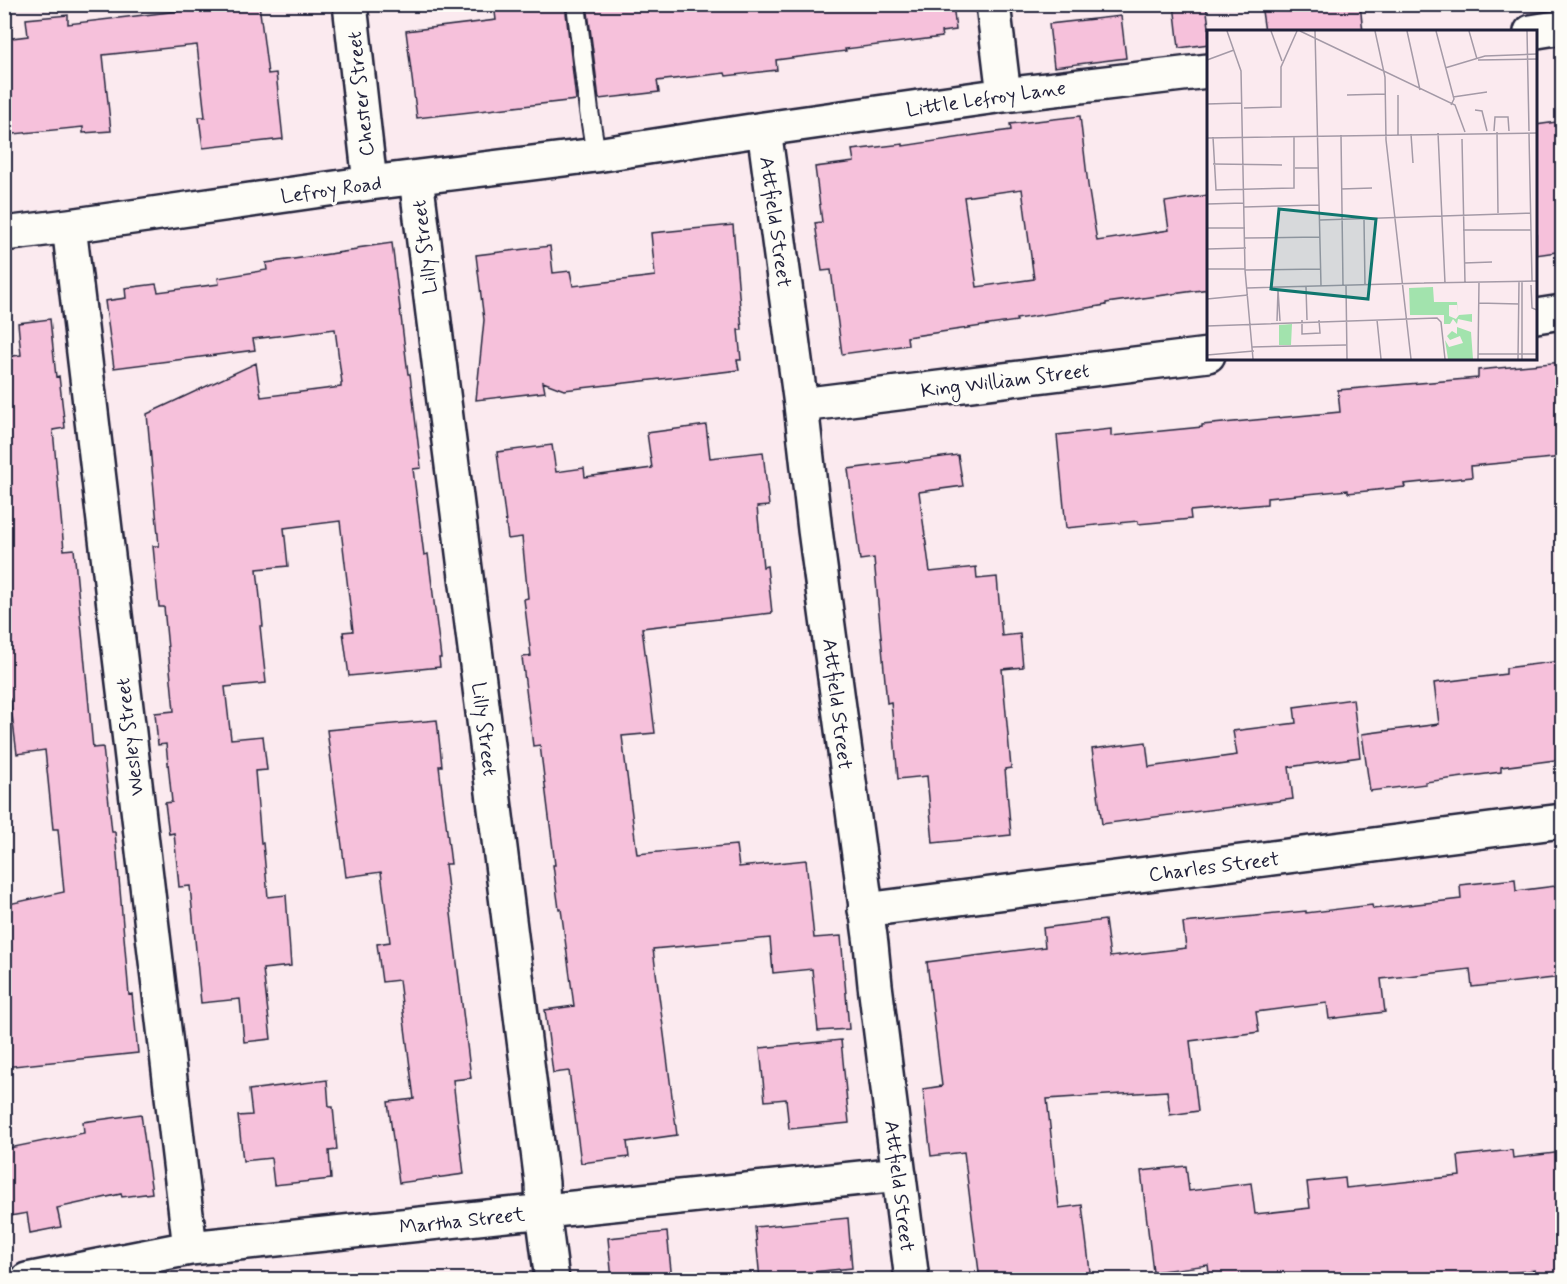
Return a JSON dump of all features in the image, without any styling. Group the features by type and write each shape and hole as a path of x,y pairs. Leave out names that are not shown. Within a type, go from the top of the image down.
{"street":[{"name":"Chester Street","path":"350,4 370,183"},
{"path":"993,4 1004,95"},
{"path":"1537,31 1563,27"},
{"name":"Little Lefroy Lane","path":"764,129 1004,95 1207,71"},
{"name":"Lefroy Road","path":"4,234 370,183 596,155 764,129"},
{"name":"Attfield Street","path":"764,129 871,944 874,985 912,1280"},
{"name":"Lilly Street","path":"416,178 542,1183 543,1211 552,1280"},
{"name":"Wesley Street","path":"69,226 190,1248"},
{"path":"1537,316 1563,312"},
{"name":"King William Street","path":"801,405 1207,355"},
{"name":"Charles Street","path":"865,910 1563,821"},
{"name":"Martha Street","path":"27,1280 190,1248 899,1174"}],"lane":[{"path":"576,4 596,155"}],"building":[{"path":"177,4 259,4 268,74 276,73 283,139 203,148 199,117 205,117 197,45 103,55 111,131 83,133 83,127 4,135 4,39 28,36 26,19 68,15 68,24 178,11"},
{"path":"494,4 565,4 576,100 417,118 406,31 496,20"},
{"path":"587,4 953,4 956,30 941,32 942,37 776,60 777,70 657,81 659,92 599,99"},
{"path":"1174,4 1206,4 1209,27 1207,44 1179,48"},
{"path":"1261,4 1360,4 1363,30 1265,30"},
{"path":"1121,16 1126,58 1054,67 1049,24"},
{"path":"1080,116 1097,241 1169,230 1165,202 1207,195 1207,289 1106,303 1106,305 1016,319 1017,321 907,337 908,345 842,354 831,270 822,271 815,223 822,222 815,167 854,162 852,150 903,144 903,146 1011,130 1010,124","holes":["1022,189 1034,279 977,287 964,197"]},
{"path":"1563,121 1563,251 1537,255 1537,125"},
{"path":"733,225 742,330 738,330 741,360 737,360 739,370 564,390 543,382 545,392 476,400 484,320 476,255 550,246 553,273 570,271 573,286 655,276 651,233"},
{"path":"392,243 421,468 413,469 424,555 428,554 441,658 439,658 440,667 349,676 343,632 353,631 340,521 284,528 288,566 257,569 266,683 225,687 231,739 263,736 267,770 255,771 261,843 263,843 268,897 286,895 291,966 263,969 271,1039 244,1042 240,999 201,1003 190,886 179,887 174,833 169,834 165,803 172,802 166,744 158,745 155,713 174,711 164,607 159,607 153,546 159,546 147,414 256,363 261,397 341,387 335,329 253,339 255,350 114,368 105,301 126,298 125,288 156,284 158,292 219,284 218,278 267,270 266,263"},
{"path":"50,319 56,377 59,376 65,428 53,430 64,550 74,549 93,748 103,747 112,832 115,832 129,995 132,994 138,1053 4,1067 4,905 64,892 58,829 53,829 45,750 17,754 10,699 4,699 4,357 21,355 18,323"},
{"path":"1563,362 1563,457 1471,466 1472,477 1404,484 1405,487 1267,498 1267,504 1190,511 1191,519 1138,524 1138,521 1066,528 1057,435 1111,429 1111,436 1340,412 1338,390 1478,378 1478,370"},
{"path":"706,425 710,458 763,452 769,506 757,507 763,567 767,566 772,613 642,628 655,733 622,736 637,854 736,845 739,867 806,860 814,938 841,936 849,1029 818,1031 812,969 773,973 770,938 653,949 677,1135 627,1142 629,1157 581,1163 569,1071 553,1073 545,1010 574,1006 553,865 555,865 540,745 533,746 522,657 531,656 524,599 528,598 522,537 508,539 497,452 552,445 556,472 584,468 585,477 652,468 647,433"},
{"path":"958,455 963,486 919,492 930,572 976,567 977,579 997,577 1002,636 1020,634 1023,667 1002,669 1011,768 1005,769 1011,835 933,843 927,776 898,779 891,702 887,703 874,558 860,560 848,469"},
{"path":"1561,661 1563,759 1501,767 1501,772 1370,791 1362,734 1439,724 1434,683 1506,674 1506,668"},
{"path":"1353,699 1360,757 1289,767 1293,799 1102,824 1092,749 1146,742 1149,767 1237,755 1233,731 1296,723 1294,707"},
{"path":"437,720 442,766 439,766 451,864 445,864 471,1078 453,1080 464,1174 399,1183 388,1102 414,1099 399,980 382,982 377,944 390,942 381,872 346,877 327,730"},
{"path":"1515,879 1516,891 1563,885 1563,977 1472,987 1470,969 1381,979 1385,1012 1329,1019 1327,1003 1256,1012 1259,1032 1190,1041 1198,1111 1170,1115 1167,1091 1047,1099 1059,1208 1082,1205 1091,1280 980,1280 964,1152 931,1156 923,1089 942,1086 927,962 1045,947 1043,928 1105,920 1110,957 1186,948 1183,923 1372,905 1373,909 1461,899 1460,885"},
{"path":"841,1040 849,1123 789,1129 786,1099 765,1101 760,1048"},
{"path":"327,1080 329,1107 333,1107 337,1150 329,1151 331,1179 274,1185 271,1158 243,1161 238,1116 252,1115 249,1090"},
{"path":"141,1114 152,1193 122,1197 121,1194 57,1208 61,1227 30,1233 27,1213 4,1217 4,1149 84,1133 83,1122"},
{"path":"1512,1150 1513,1158 1563,1152 1563,1276 1536,1279 1535,1270 1445,1280 1210,1280 1208,1265 1153,1272 1141,1171 1186,1166 1189,1191 1251,1183 1255,1214 1310,1208 1307,1182 1345,1178 1346,1188 1460,1176 1458,1156"},
{"path":"848,1218 852,1268 792,1274 793,1280 760,1280 755,1227"},
{"path":"667,1232 672,1280 612,1280 608,1238"}]}
